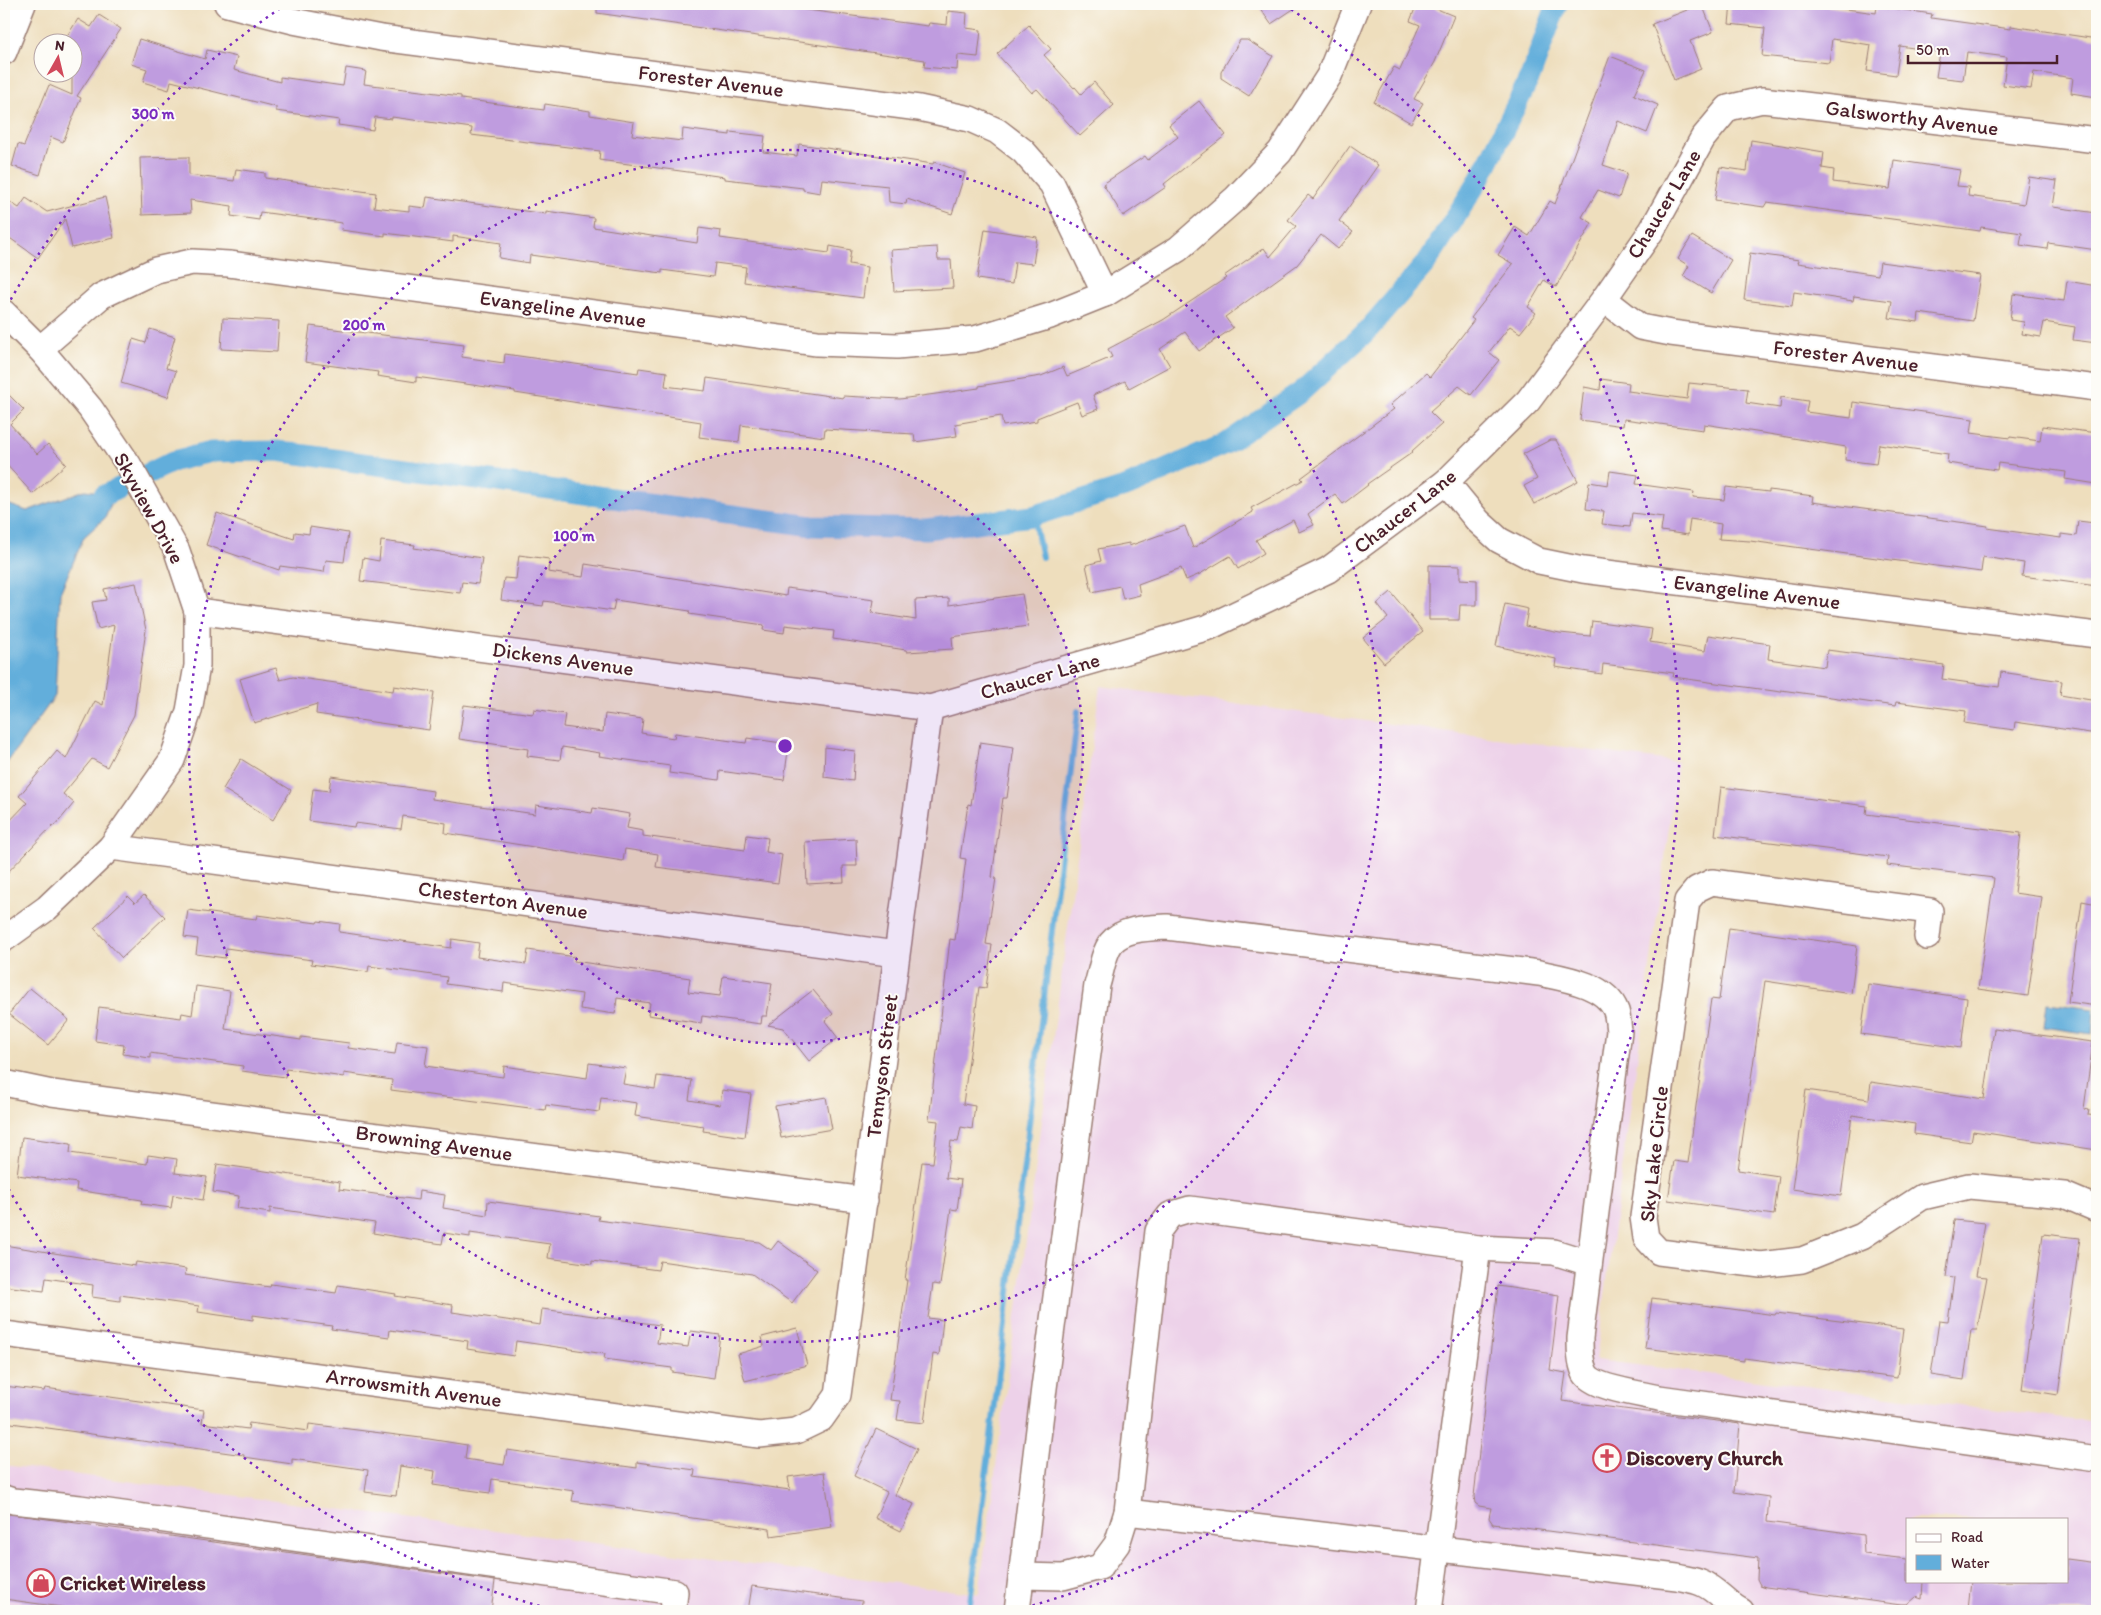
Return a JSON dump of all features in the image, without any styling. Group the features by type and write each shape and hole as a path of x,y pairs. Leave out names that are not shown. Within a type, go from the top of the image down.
{"street":[{"path":"4,52 23,4"},
{"name":"Forester Avenue","path":"227,4 293,21 380,38 919,108 970,119 996,131 1023,151 1052,184 1105,294"},
{"name":"Evangeline Avenue","path":"40,349 101,296 156,270 192,262 239,265 817,343 897,346 975,339 1050,316 1105,294 1178,249 1236,198 1280,152 1329,76 1358,4"},
{"name":"Galsworthy Avenue","path":"1728,108 1762,100 2097,140"},
{"name":"Chaucer Lane","path":"930,708 1209,627 1328,570 1446,482 1528,401 1604,299 1652,230 1704,138 1728,108"},
{"name":"Forester Avenue","path":"1604,299 1640,327 1671,333 2097,388"},
{"name":"Skyview Drive","path":"4,313 40,349 90,408 128,464 177,551 197,611 197,666 189,711 172,760 111,847 47,908 4,938"},
{"name":"Evangeline Avenue","path":"1446,482 1478,521 1499,540 1539,561 1583,570 2097,635"},
{"name":"Dickens Avenue","path":"197,611 930,708"},
{"name":"Tennyson Street","path":"821,1419 838,1395 930,708"},
{"name":"Chesterton Avenue","path":"111,847 896,954"},
{"name":"Sky Lake Circle","path":"1927,937 1930,911 1712,882 1697,889 1687,901 1643,1217 1646,1238 1659,1252 1761,1265 1802,1260 1862,1236 1922,1197 1969,1186 2064,1195 2097,1209"},
{"path":"1017,1611 1097,985 1111,943 1126,933 1140,929 1167,927 1539,973 1588,986 1604,996 1616,1011 1619,1031 1580,1338 1581,1359 1586,1375 1601,1384 1659,1398 2097,1459"},
{"name":"Browning Avenue","path":"4,1083 52,1093 865,1200"},
{"path":"1022,1576 1064,1578 1100,1567 1117,1544 1127,1512 1158,1231 1170,1215 1190,1209 1478,1248 1554,1252 1590,1263"},
{"path":"1429,1611 1478,1248"},
{"name":"Arrowsmith Avenue","path":"4,1334 759,1435 796,1431 821,1419"},
{"path":"4,1498 676,1592 673,1611"},
{"path":"1127,1512 1677,1577 1701,1583 1714,1591 1730,1606 1742,1611"}],"shaded area":[{"path":"1100,686 1678,762 1596,1360 2097,1422 2097,1611 4,1611 4,1465 979,1594"}],"water":[{"path":"85,490 100,492 111,504 105,518 84,537 60,593 55,696 4,767 4,503 27,511"},
{"path":"2047,1003 2094,1009 2092,1034 2044,1027"}],"building":[{"path":"597,4 778,4 777,6 928,26 929,23 947,25 948,11 967,13 966,28 981,30 978,57 958,55 957,70 924,67 925,60 597,13"},
{"path":"1257,4 1301,4 1271,24"},
{"path":"1417,4 1425,4 1454,16 1435,62 1414,99 1423,103 1411,123 1374,102 1394,67 1400,70 1420,25 1410,21"},
{"path":"1702,4 1713,32 1690,41 1701,69 1674,80 1652,24"},
{"path":"1731,4 1809,4 1876,13 1877,6 1932,14 1931,18 2011,29 2011,26 2097,39 2097,97 2071,93 2073,78 2034,72 2031,89 2003,85 2007,57 1967,52 1963,80 1936,77 1940,52 1900,46 1896,75 1867,71 1871,45 1832,39 1829,63 1762,56 1765,28 1729,24"},
{"path":"99,15 121,29 77,96 81,98 63,142 51,137 40,175 12,166 18,144 24,146 49,85 72,95 72,82 82,82 82,32 70,32 78,19 91,27"},
{"path":"1029,25 1051,49 1044,55 1074,88 1081,94 1094,82 1114,105 1080,136 1037,89 1032,93 997,54"},
{"path":"139,39 205,59 207,50 237,57 234,70 280,82 280,77 343,86 346,68 366,71 364,84 461,96 461,99 544,110 545,104 590,111 590,115 634,122 632,135 682,141 683,129 730,135 730,132 765,136 763,152 797,156 799,144 933,164 934,162 965,173 952,214 907,199 906,204 889,202 888,186 822,179 820,193 803,190 803,188 725,179 725,177 599,160 600,151 471,135 472,128 392,117 392,119 375,117 373,130 338,125 339,120 276,111 276,107 171,81 169,90 143,82 147,69 131,64"},
{"path":"1240,40 1247,40 1273,56 1249,96 1221,78 1221,72"},
{"path":"1610,56 1646,70 1634,95 1658,105 1647,133 1618,121 1603,165 1627,173 1619,198 1598,190 1582,217 1592,223 1556,287 1544,280 1528,307 1536,313 1520,333 1510,326 1489,352 1499,360 1471,395 1459,386 1430,412 1442,424 1413,452 1367,484 1343,504 1335,494 1308,514 1314,525 1299,532 1293,520 1256,540 1264,553 1238,569 1230,556 1186,580 1181,568 1138,584 1140,595 1123,599 1120,586 1092,592 1086,565 1101,561 1098,549 1129,543 1129,546 1185,526 1193,548 1253,512 1251,508 1303,480 1301,478 1394,409 1390,405 1426,373 1430,377 1474,320 1471,318 1513,264 1498,255 1515,227 1529,236 1550,201 1555,204"},
{"path":"1199,101 1226,135 1164,184 1166,187 1123,216 1103,184 1145,156 1148,160 1178,137 1169,125"},
{"path":"1751,140 1824,152 1822,168 1834,170 1833,182 1890,189 1894,160 1960,170 1957,186 1969,187 1968,196 2024,204 2029,177 2057,181 2053,207 2097,213 2097,250 2048,243 2047,249 2020,245 2022,233 1981,227 1980,231 1767,202 1764,207 1715,200 1720,167 1747,171"},
{"path":"1350,146 1378,165 1339,221 1353,232 1338,249 1321,235 1297,265 1225,317 1233,328 1199,351 1185,332 1160,349 1170,366 1129,388 1125,381 1093,395 1098,409 1082,415 1077,402 1037,418 1037,421 1003,426 1001,416 955,424 957,436 915,442 914,434 825,429 824,437 741,425 739,442 699,437 701,422 515,393 515,391 416,377 416,382 377,376 378,372 305,362 310,326 464,345 462,357 504,363 505,354 638,373 639,368 667,372 665,386 705,391 707,378 843,398 843,396 900,399 979,388 979,386 1041,376 1063,367 1067,376 1112,357 1108,349 1163,320 1226,278 1224,276 1264,248 1270,257 1296,226 1288,220 1308,195 1313,199"},
{"path":"189,157 189,175 234,181 236,169 265,173 265,178 376,193 374,207 409,211 409,206 425,208 427,197 546,214 546,211 594,218 593,227 697,243 699,228 721,231 720,238 829,253 830,246 851,250 849,264 867,267 863,298 744,282 746,267 715,263 713,277 662,270 662,273 530,255 529,263 499,258 501,243 453,236 453,242 385,233 385,236 341,230 342,223 260,212 259,220 231,216 232,206 190,200 191,213 142,215 140,158"},
{"path":"105,197 114,238 72,248 65,219 38,258 4,234 4,198 19,208 26,198 47,212"},
{"path":"985,229 1037,237 1033,264 1015,262 1012,284 977,279"},
{"path":"1692,236 1731,260 1711,293 1683,276 1689,266 1678,259"},
{"path":"937,247 938,260 951,260 953,288 894,291 891,250"},
{"path":"1750,253 1799,260 1798,263 1878,275 1880,262 1980,275 1973,321 1919,313 1918,322 1889,318 1892,301 1854,296 1853,301 1794,292 1792,306 1744,300"},
{"path":"2067,281 2097,286 2097,343 2073,340 2075,327 2044,322 2041,337 2022,334 2024,322 2010,320 2013,294 2064,301"},
{"path":"223,318 279,321 277,352 221,349"},
{"path":"150,329 175,337 166,368 176,371 168,397 121,383 133,339 146,343"},
{"path":"1601,379 1629,383 1628,391 1687,399 1689,383 1748,389 1746,403 1780,408 1781,397 1808,401 1806,412 1851,418 1853,402 1973,419 1971,433 2010,438 2040,441 2042,426 2097,433 2097,484 2065,479 2066,472 1998,463 1997,470 1947,463 1948,454 1879,444 1876,464 1845,460 1846,447 1704,424 1703,430 1624,419 1623,426 1580,420 1584,387 1600,390"},
{"path":"4,390 24,410 10,424 37,454 48,444 66,464 33,494 4,462"},
{"path":"1550,440 1556,440 1578,481 1534,504 1524,486 1537,479 1523,454"},
{"path":"1610,471 1638,475 1636,484 1694,492 1693,497 1724,500 1726,487 1769,492 1769,490 1813,496 1812,502 2061,538 2061,534 2076,536 2078,521 2095,523 2093,538 2097,538 2097,586 2022,576 2024,563 1983,557 1981,572 1750,541 1719,539 1721,524 1690,519 1688,535 1661,531 1663,517 1632,513 1630,527 1602,524 1604,511 1586,509 1589,482 1608,485"},
{"path":"217,513 294,539 295,532 309,534 310,527 348,533 344,562 326,560 324,572 280,566 279,570 206,545"},
{"path":"381,541 415,545 414,548 482,558 478,584 462,582 460,593 360,581 363,558 379,561"},
{"path":"519,555 549,559 548,572 583,577 585,564 786,596 787,588 874,600 872,613 916,620 915,600 949,598 949,605 1022,594 1028,626 952,637 953,649 907,652 906,650 833,639 834,631 785,625 784,633 763,630 764,625 689,614 690,611 615,600 613,611 544,601 543,606 501,600 504,578 516,579"},
{"path":"1429,565 1460,566 1460,579 1477,580 1477,605 1460,605 1459,620 1429,620"},
{"path":"136,583 146,630 134,715 107,767 92,759 63,794 74,803 55,826 53,825 4,876 4,827 27,803 19,796 57,751 66,759 95,701 103,705 114,625 98,629 92,602 106,600 104,589"},
{"path":"1391,592 1423,632 1384,663 1363,638 1388,618 1377,604"},
{"path":"1505,604 1528,609 1525,626 1560,633 1590,636 1592,621 1652,629 1650,642 1705,651 1708,635 1770,644 1768,659 1825,667 1827,650 1944,665 1942,679 1999,687 2001,672 2062,681 2060,695 2097,701 2097,734 2015,722 2014,730 1964,723 1966,711 1896,702 1895,706 1781,690 1781,692 1673,677 1674,673 1603,664 1602,674 1555,667 1556,659 1496,646"},
{"path":"276,668 280,680 293,677 393,691 394,686 434,692 429,730 316,714 317,704 254,723 240,679"},
{"path":"464,705 533,714 534,709 565,714 563,727 603,732 605,714 643,719 641,733 674,738 675,733 746,743 747,738 789,744 784,780 720,771 719,780 669,773 670,766 599,756 600,753 562,747 560,760 527,756 528,749 459,739"},
{"path":"980,742 1014,747 1007,798 1003,798 992,877 996,878 986,944 992,945 986,988 979,987 963,1104 975,1106 972,1129 961,1127 958,1142 951,1141 946,1178 961,1180 957,1210 951,1209 940,1285 933,1284 928,1318 943,1320 939,1355 933,1354 924,1423 897,1420 900,1401 890,1400 922,1162 933,1163 938,1121 929,1120 950,939 955,940 966,859 960,858 968,804 971,805"},
{"path":"825,747 855,751 853,781 824,777"},
{"path":"241,759 291,790 273,820 223,789"},
{"path":"331,776 433,791 432,799 535,814 536,805 592,813 593,808 630,814 627,828 643,831 643,836 745,850 747,835 768,838 766,852 782,855 778,883 656,867 658,854 625,849 623,861 445,833 446,823 403,816 401,829 355,823 354,827 309,821 313,789 329,791"},
{"path":"1721,787 1867,806 1866,814 2021,833 2014,893 2042,897 2028,996 1978,989 1994,878 1887,865 1888,857 1715,835"},
{"path":"856,839 857,866 843,866 844,882 807,884 805,842"},
{"path":"144,895 165,917 122,958 94,928 128,896 135,903"},
{"path":"2082,901 2097,904 2097,1006 2068,1002"},
{"path":"188,910 256,919 257,915 340,924 339,932 451,948 452,939 479,943 477,957 526,964 528,950 575,957 574,961 690,978 688,992 720,996 723,976 772,983 767,1016 762,1016 761,1024 702,1016 701,1023 648,1015 650,1003 617,998 615,1014 580,1009 582,994 504,983 503,992 446,984 447,977 369,966 368,972 311,964 312,960 226,948 225,958 196,954 198,939 184,937"},
{"path":"1729,928 1857,946 1851,994 1765,981 1738,1170 1779,1176 1774,1215 1668,1200 1674,1161 1688,1163 1711,999 1719,1000"},
{"path":"1868,984 1967,998 1961,1048 1861,1034"},
{"path":"196,986 230,991 225,1029 301,1040 301,1037 349,1043 348,1048 395,1054 397,1042 428,1046 425,1066 503,1077 504,1066 587,1078 589,1063 626,1068 623,1084 655,1089 657,1076 692,1080 689,1100 720,1105 722,1090 751,1094 745,1137 703,1131 704,1126 635,1116 637,1103 601,1098 599,1112 546,1105 545,1110 391,1090 392,1080 344,1073 344,1077 286,1069 285,1077 242,1071 243,1066 150,1053 150,1058 123,1054 124,1045 95,1041 99,1007 181,1018 182,1013 192,1015"},
{"path":"30,988 69,1020 48,1045 9,1014"},
{"path":"813,990 833,1014 825,1021 838,1038 809,1061 783,1028 768,1025"},
{"path":"1994,1029 2093,1042 2084,1109 2089,1110 2088,1115 2097,1116 2097,1150 1973,1131 1971,1142 1914,1134 1915,1124 1852,1115 1841,1196 1792,1189 1806,1090 1869,1099 1871,1082 1984,1099"},
{"path":"826,1097 832,1129 781,1138 775,1106"},
{"path":"22,1137 71,1144 70,1153 147,1164 148,1155 177,1159 175,1173 207,1177 203,1200 173,1195 171,1208 141,1204 142,1200 76,1190 77,1183 17,1175"},
{"path":"217,1164 340,1182 339,1189 418,1200 419,1191 445,1195 443,1208 487,1215 488,1201 599,1216 598,1220 759,1242 771,1250 778,1241 817,1270 792,1303 752,1274 660,1261 658,1270 592,1261 592,1264 548,1258 550,1244 470,1233 470,1237 444,1233 442,1244 373,1233 375,1223 270,1208 270,1213 237,1208 239,1196 213,1192"},
{"path":"1954,1220 1985,1223 1976,1276 1987,1277 1977,1330 1971,1330 1964,1380 1931,1375 1939,1321 1948,1322 1954,1278 1946,1277"},
{"path":"2043,1234 2080,1238 2058,1395 2022,1389"},
{"path":"4,1245 135,1266 136,1262 186,1269 185,1275 270,1287 271,1284 336,1293 338,1285 453,1305 452,1312 540,1325 542,1309 660,1325 657,1343 688,1347 691,1331 720,1335 714,1378 672,1372 672,1368 604,1359 605,1354 516,1341 514,1356 467,1349 468,1341 390,1330 389,1337 331,1329 332,1326 253,1315 253,1320 198,1312 199,1306 120,1295 120,1301 92,1297 93,1285 46,1278 44,1291 4,1286"},
{"name":"Discovery Church","path":"1498,1286 1559,1295 1550,1370 1566,1373 1562,1401 1740,1424 1734,1492 1769,1497 1767,1522 1863,1535 1864,1554 1906,1559 1906,1582 1923,1582 1922,1599 1916,1597 1907,1605 1901,1605 1766,1587 1760,1585 1757,1579 1758,1558 1493,1524 1489,1518 1491,1508 1479,1506 1475,1503 1474,1496"},
{"path":"1652,1298 1775,1315 1776,1313 1903,1329 1897,1378 1744,1358 1744,1361 1645,1348"},
{"path":"797,1328 807,1365 745,1381 738,1354 764,1346 762,1337"},
{"path":"4,1386 44,1391 45,1388 204,1410 202,1423 248,1429 249,1423 308,1431 309,1424 467,1445 465,1459 504,1465 507,1450 637,1468 637,1462 695,1470 694,1477 790,1490 788,1477 824,1472 832,1527 771,1536 770,1529 572,1501 574,1491 492,1479 490,1493 433,1485 435,1471 400,1466 396,1496 365,1492 368,1470 292,1459 292,1464 244,1457 244,1455 4,1422"},
{"path":"876,1429 917,1449 895,1495 914,1504 901,1531 875,1518 887,1492 854,1476"},
{"path":"4,1513 495,1581 491,1611 89,1611 4,1599"},
{"path":"2068,1559 2097,1563 2097,1611 1984,1611 1968,1609 1971,1582 2068,1582"},
{"path":"752,1586 862,1601 861,1611 748,1611"}],"waterway":[{"path":"103,496 174,461 211,452 277,451 812,526 926,529 1033,516 1128,486 1227,443 1301,392 1367,331 1427,262 1482,175 1530,77 1557,4"},
{"path":"1033,516 1042,557"},
{"path":"969,1611 1078,711"}],"place":[{"name":"Discovery Church","path":"1607,1458"},
{"name":"Cricket Wireless","path":"41,1583"}]}
